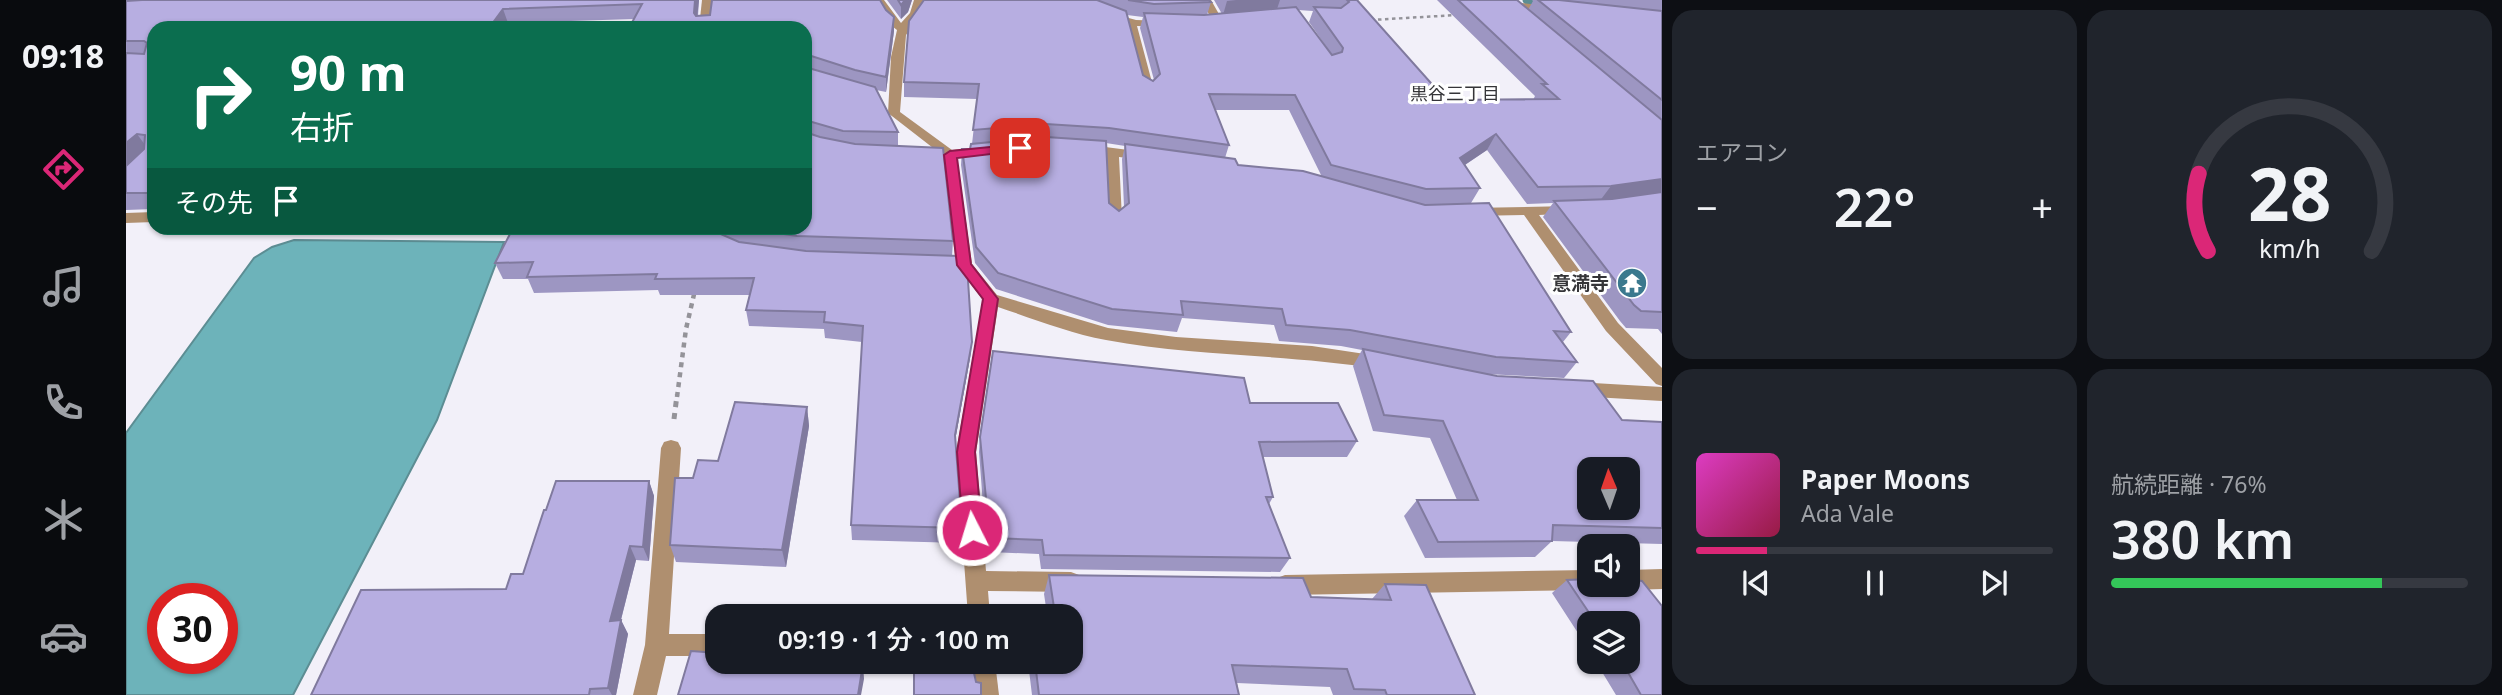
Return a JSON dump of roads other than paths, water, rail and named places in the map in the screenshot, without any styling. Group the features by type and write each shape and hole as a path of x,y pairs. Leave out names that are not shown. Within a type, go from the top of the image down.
{"street":[{"path":"879,0 892,21 902,29"},
{"path":"919,0 917,14 902,29 893,100 894,113 950,155 957,265 991,299 1107,334 1341,355 1393,365"},
{"path":"1206,0 1220,23"},
{"path":"1475,0 1571,12"},
{"path":"706,21 707,2 721,4"},
{"path":"1503,3 1528,22"},
{"path":"1096,10 1129,21 1175,25"},
{"path":"1129,21 1149,90"},
{"path":"879,97 893,100"},
{"path":"1068,147 1154,157"},
{"path":"909,156 1003,150"},
{"path":"1112,151 1115,219"},
{"path":"1458,212 1587,210"},
{"path":"1528,211 1612,327 1662,379"},
{"path":"126,218 147,217"},
{"path":"978,604 966,452 991,299"},
{"path":"1553,388 1662,394"},
{"path":"645,695 657,645 671,448"},
{"path":"1640,580 1662,579"},
{"path":"1263,585 1577,580"},
{"path":"976,581 1099,583"},
{"path":"1640,592 1647,600"},
{"path":"657,645 705,645"},
{"path":"984,674 987,695"}],"water":[{"path":"294,240 504,242 437,420 293,695 126,695 126,433 254,258 272,247"}],"waterway":[{"path":"1527,0 1547,2"}],"place":[{"name":"意満寺","path":"1632,283"}],"district":[{"name":"黒谷三丁目","path":"1455,94"}]}
